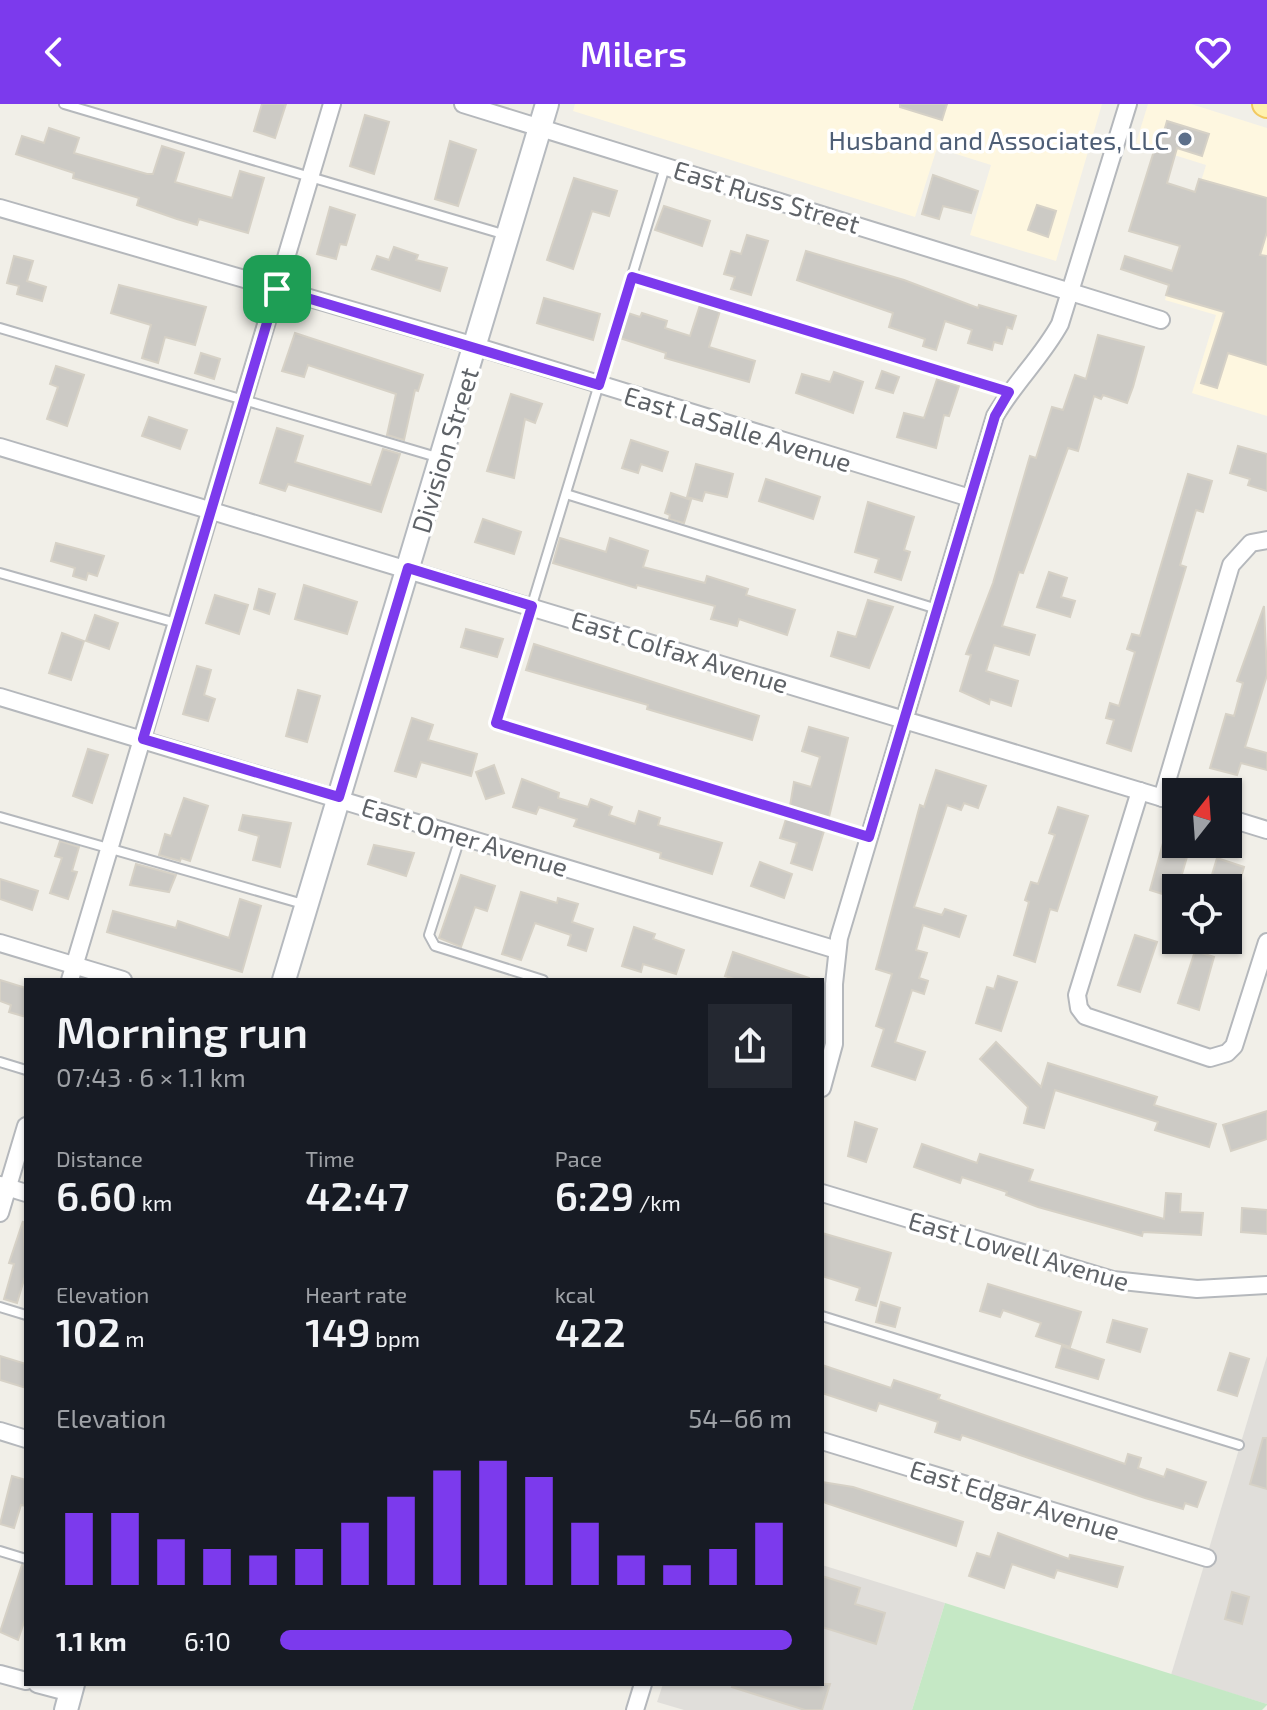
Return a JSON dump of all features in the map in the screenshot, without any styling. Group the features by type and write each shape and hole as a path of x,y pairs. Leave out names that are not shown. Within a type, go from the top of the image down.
{"street":[{"path":"72,973 332,104"},
{"name":"East Russ Street","path":"463,104 1161,320"},
{"name":"Division Street","path":"285,978 547,104"},
{"path":"825,1067 836,1026 837,950 995,416 1009,392 1048,346 1060,324 1128,104"},
{"name":"East LaSalle Avenue","path":"0,208 475,346 970,498"},
{"name":"East Colfax Avenue","path":"0,447 1162,798"},
{"path":"1175,778 1231,565 1251,543 1267,540"},
{"name":"East Omer Avenue","path":"0,697 837,950"},
{"path":"1140,791 1074,1011 1091,1020 1210,1058 1230,1058 1267,942"},
{"path":"1242,822 1267,830"},
{"path":"0,943 72,973 108,978"},
{"path":"0,1213 4,1186 24,1131"},
{"path":"4,1186 24,1192"},
{"name":"East Lowell Avenue","path":"824,1194 1113,1280 1197,1289 1267,1285"},
{"path":"0,1431 24,1438"},
{"name":"East Edgar Avenue","path":"824,1442 1207,1558"},
{"path":"0,1674 24,1680"},
{"path":"42,1686 70,1696"},
{"path":"635,1710 642,1686"}],"lane":[{"path":"64,104 507,235"},
{"path":"665,165 496,723 869,837"},
{"path":"632,277 1009,392"},
{"path":"0,328 441,458"},
{"path":"566,494 937,609"},
{"path":"0,573 177,624"},
{"path":"0,817 307,905"},
{"path":"461,834 429,935 435,946 537,978"},
{"path":"0,1062 24,1069"},
{"path":"0,1307 24,1314"},
{"path":"824,1317 1239,1445"},
{"path":"0,1551 24,1558"}],"shaded area":[{"path":"575,104 1102,104 1056,261 970,235 991,165 937,148 915,217 573,111"},
{"path":"1148,104 1191,104 1267,128 1267,416 1192,393 1216,315 1165,300 1206,165 1136,143"},
{"path":"1267,1356 1267,1704 1171,1675"},
{"path":"824,1566 945,1603 912,1710 684,1710 657,1702 662,1686 824,1686"}],"green space":[{"path":"945,1603 1267,1705 1262,1710 912,1710"}],"building":[{"path":"262,104 286,104 275,138 254,131"},
{"path":"900,104 947,104 942,120 900,107"},
{"path":"365,115 389,122 374,174 350,166"},
{"path":"1167,121 1209,134 1202,156 1177,148 1167,183 1195,192 1199,179 1267,198 1267,232 1260,255 1267,256 1267,365 1228,353 1217,388 1201,383 1224,312 1166,295 1169,285 1121,269 1125,256 1172,271 1180,246 1129,231 1154,151 1158,152"},
{"path":"49,128 79,138 74,153 147,174 153,174 162,146 184,153 175,182 232,198 240,171 264,178 248,233 199,219 197,225 177,219 137,205 139,198 73,178 74,173 16,154 22,136 44,143"},
{"path":"450,141 476,150 458,206 435,199"},
{"path":"933,175 978,191 971,213 943,206 939,219 922,214"},
{"path":"574,178 617,191 609,216 592,211 573,269 547,260"},
{"path":"1037,205 1056,211 1048,237 1028,230"},
{"path":"664,206 710,221 702,246 655,230"},
{"path":"330,207 355,215 346,245 340,244 336,259 317,254"},
{"path":"747,235 768,241 751,295 731,289 735,277 724,274 731,251 741,254"},
{"path":"394,247 418,255 416,260 447,268 440,291 372,269 377,256 389,260"},
{"path":"806,251 904,280 978,308 979,305 1016,316 1012,329 1007,327 1002,344 994,342 992,350 968,343 972,330 945,321 936,350 923,346 925,339 889,327 893,313 797,280"},
{"path":"14,256 33,261 27,281 46,287 42,301 17,294 19,286 7,283"},
{"path":"119,285 206,307 195,345 165,337 158,363 142,358 151,325 111,313"},
{"path":"544,298 600,314 593,340 537,323"},
{"path":"700,305 720,311 709,347 755,361 749,382 665,358 666,353 620,338 628,313 640,317 642,313 667,321 665,328 690,336"},
{"path":"295,333 423,375 418,391 415,390 404,440 387,435 396,394 308,365 304,377 282,371"},
{"path":"1098,335 1144,347 1133,387 1127,403 1103,395 1101,399 1094,396 1078,451 1068,448 1023,573 1019,572 1002,626 1035,635 1029,655 994,645 986,671 1018,681 1011,706 990,699 989,704 960,691 971,655 966,654 993,583 1030,456 1036,458 1052,407 1063,410 1075,375 1086,379"},
{"path":"201,353 220,359 214,379 195,373"},
{"path":"56,366 84,375 67,426 47,419 58,387 50,384"},
{"path":"882,371 899,377 893,393 876,388"},
{"path":"834,372 863,382 853,413 796,393 802,374 830,382"},
{"path":"937,379 959,386 949,416 944,415 936,448 897,437 904,413 924,418"},
{"path":"511,394 542,404 535,423 525,419 514,478 487,471"},
{"path":"149,417 187,430 180,449 142,436"},
{"path":"277,428 303,436 295,462 371,485 383,449 400,454 381,512 288,484 285,491 260,483"},
{"path":"631,440 668,452 662,471 641,464 638,473 622,468"},
{"path":"1238,446 1267,454 1267,491 1248,485 1250,479 1230,473"},
{"path":"696,464 733,474 727,497 705,492 702,501 687,497"},
{"path":"1188,474 1212,481 1203,512 1196,510 1180,565 1186,567 1131,751 1107,743 1114,720 1106,718 1110,703 1119,706 1135,652 1127,649 1132,634 1140,636"},
{"path":"766,479 820,497 813,519 759,501"},
{"path":"671,493 691,500 684,523 669,519 670,515 665,513"},
{"path":"868,502 914,517 904,550 910,552 901,580 875,572 879,559 855,552"},
{"path":"483,519 521,532 514,554 475,542"},
{"path":"560,538 606,552 610,538 648,551 643,567 705,583 707,576 748,589 746,595 795,610 787,635 739,619 737,626 711,619 715,606 637,585 636,588 553,563"},
{"path":"56,543 104,556 97,576 88,573 86,580 73,576 75,568 51,561"},
{"path":"1049,572 1067,578 1061,597 1075,601 1070,617 1037,607"},
{"path":"304,585 357,602 347,634 295,619"},
{"path":"259,589 275,594 269,614 254,609"},
{"path":"215,595 248,605 239,634 206,623"},
{"path":"868,600 893,607 869,668 831,656 838,632 856,637"},
{"path":"1264,606 1267,675 1245,747 1267,753 1267,770 1241,763 1237,775 1210,768 1226,714 1234,716 1243,683 1237,681"},
{"path":"95,615 118,623 109,649 86,641"},
{"path":"466,629 503,639 497,657 461,647"},
{"path":"62,633 84,641 71,680 49,673"},
{"path":"534,644 759,716 752,740 647,709 648,705 526,670"},
{"path":"197,666 211,670 204,695 215,699 208,721 183,714"},
{"path":"298,690 320,696 307,742 286,736"},
{"path":"412,718 433,725 428,740 477,754 471,776 421,762 416,777 395,771"},
{"path":"809,727 848,738 829,817 790,806 794,782 811,787 820,757 802,751"},
{"path":"88,749 108,755 92,803 73,796"},
{"path":"494,765 504,793 486,799 476,772"},
{"path":"936,770 986,786 978,808 964,803 961,810 947,805 914,907 942,915 945,909 966,916 959,937 923,925 916,950 927,953 919,978 928,981 924,994 912,990 895,1042 925,1052 915,1080 872,1066 884,1029 876,1026 892,974 876,969 920,805 924,807"},
{"path":"522,779 559,793 558,798 588,807 591,799 612,807 609,815 635,824 639,811 660,818 658,825 722,843 712,874 660,858 661,853 574,826 577,819 539,807 536,814 513,807"},
{"path":"184,798 208,806 190,861 159,855 165,834 171,836"},
{"path":"1058,807 1088,816 1057,911 1050,909 1035,962 1014,955 1029,902 1025,900 1031,882 1038,884 1055,835 1049,833"},
{"path":"243,815 291,823 280,867 253,860 259,836 239,830"},
{"path":"786,819 824,831 812,870 791,863 797,843 780,838"},
{"path":"60,841 79,847 72,871 77,872 68,899 50,893 62,858 55,856"},
{"path":"374,845 414,853 406,876 368,864"},
{"path":"1162,847 1162,858 1187,858 1182,874 1162,874 1162,894 1150,890"},
{"path":"1217,858 1244,867 1242,874 1212,874"},
{"path":"760,862 792,874 784,898 751,886"},
{"path":"136,864 176,875 169,892 130,885"},
{"path":"461,875 495,886 487,911 475,907 461,947 439,938"},
{"path":"0,879 38,891 32,910 0,899"},
{"path":"521,892 557,903 558,898 578,904 572,922 593,929 586,951 568,945 571,935 535,923 521,960 502,954"},
{"path":"240,899 261,906 242,972 107,932 113,911 176,928 178,921 229,938"},
{"path":"634,927 655,934 653,939 684,950 676,974 643,964 641,972 622,966"},
{"path":"1135,935 1157,942 1140,992 1118,985"},
{"path":"733,952 809,978 731,978 725,976"},
{"path":"1194,954 1214,957 1199,1010 1178,1003"},
{"path":"998,976 1017,982 1001,1031 976,1023 987,987 994,989"},
{"path":"0,980 24,987 24,1016 9,1012 11,1005 0,1001"},
{"path":"996,1042 1041,1087 1048,1063 1157,1097 1154,1105 1216,1124 1209,1147 1155,1130 1158,1122 1055,1090 1044,1128 1024,1123 1028,1107 980,1059"},
{"path":"1267,1111 1267,1139 1231,1151 1223,1125"},
{"path":"855,1122 877,1129 866,1162 848,1156"},
{"path":"922,1144 977,1163 980,1154 1033,1170 1029,1181 1164,1219 1166,1193 1181,1194 1180,1212 1203,1213 1201,1235 1143,1232 1142,1236 1038,1207 1006,1195 1007,1192 962,1177 960,1183 914,1167"},
{"path":"1242,1208 1267,1210 1267,1234 1241,1232"},
{"path":"23,1221 24,1280 17,1303 4,1299 14,1264 9,1263"},
{"path":"824,1234 891,1253 876,1306 856,1300 860,1288 824,1277"},
{"path":"988,1284 1081,1312 1070,1347 1036,1336 1041,1323 1003,1310 1000,1317 980,1311"},
{"path":"881,1302 900,1308 895,1327 876,1322"},
{"path":"1113,1320 1147,1329 1140,1352 1107,1342"},
{"path":"1062,1346 1104,1360 1098,1379 1056,1367"},
{"path":"1230,1353 1249,1359 1237,1396 1218,1390"},
{"path":"0,1356 24,1363 24,1387 0,1380"},
{"path":"824,1366 891,1388 894,1380 940,1395 938,1399 1125,1464 1128,1454 1141,1458 1138,1468 1164,1477 1167,1469 1206,1482 1197,1507 1185,1503 1183,1509 962,1435 960,1440 935,1432 938,1422 879,1403 876,1411 824,1394"},
{"path":"1263,1438 1267,1438 1267,1489 1250,1484"},
{"path":"12,1476 24,1479 24,1506 21,1505 14,1528 0,1524"},
{"path":"824,1482 853,1487 963,1522 956,1546 826,1503"},
{"path":"998,1533 1069,1559 1070,1555 1123,1567 1117,1587 1057,1570 1054,1578 1012,1564 1004,1588 969,1576 977,1553 990,1557"},
{"path":"24,1566 24,1622 18,1640 0,1632"},
{"path":"824,1577 860,1588 855,1604 885,1613 876,1644 824,1628"},
{"path":"1232,1592 1249,1597 1242,1624 1225,1619"},
{"path":"830,1684 822,1710 805,1710 732,1687"}],"place":[{"name":"Husband and Associates, LLC","path":"1185,139"}],"route":[{"path":"632,277 1009,392 995,416 869,837 496,723 532,606 408,568 339,797 143,739 277,289 599,385 632,277"}]}
